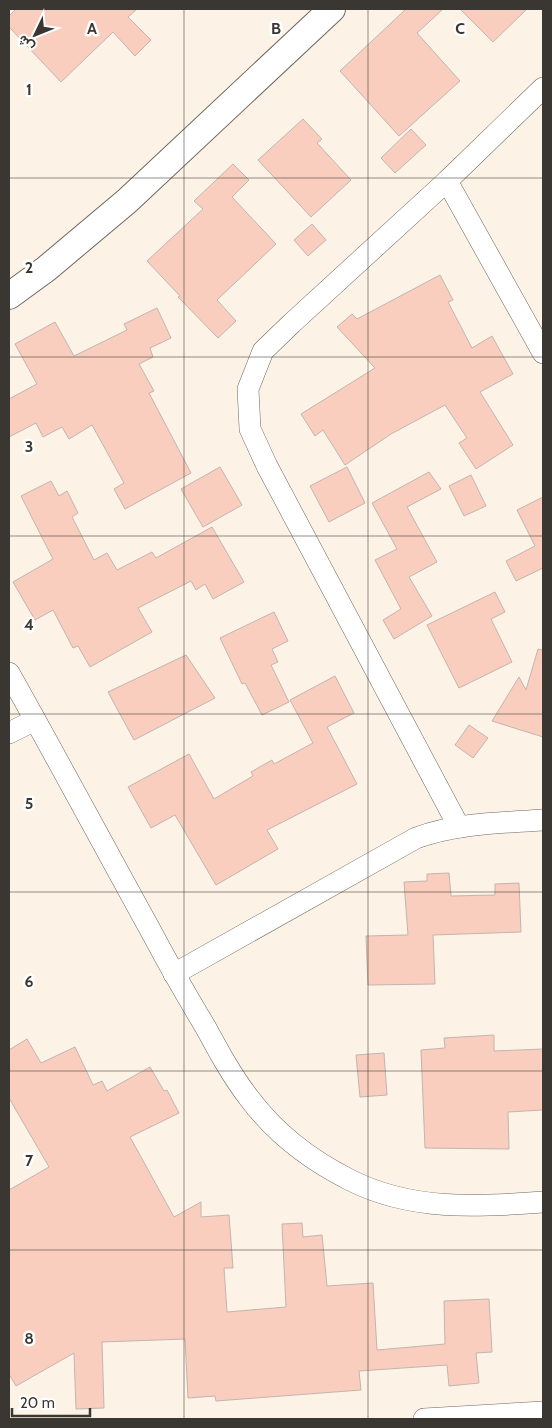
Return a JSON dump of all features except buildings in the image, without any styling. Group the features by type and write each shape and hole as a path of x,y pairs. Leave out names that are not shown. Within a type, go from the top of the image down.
{"street":[{"path":"9,296 46,269 127,201 332,9"},
{"path":"459,827 250,430 248,389 263,351 447,181 543,88"},
{"path":"447,181 543,353"},
{"path":"9,673 225,1063 249,1099 279,1132 313,1159 352,1181 392,1196 436,1205 479,1206 543,1202"},
{"path":"9,733 36,720"},
{"path":"174,974 416,838 437,831 459,827 543,820"},
{"path":"424,1419 543,1412"}]}
